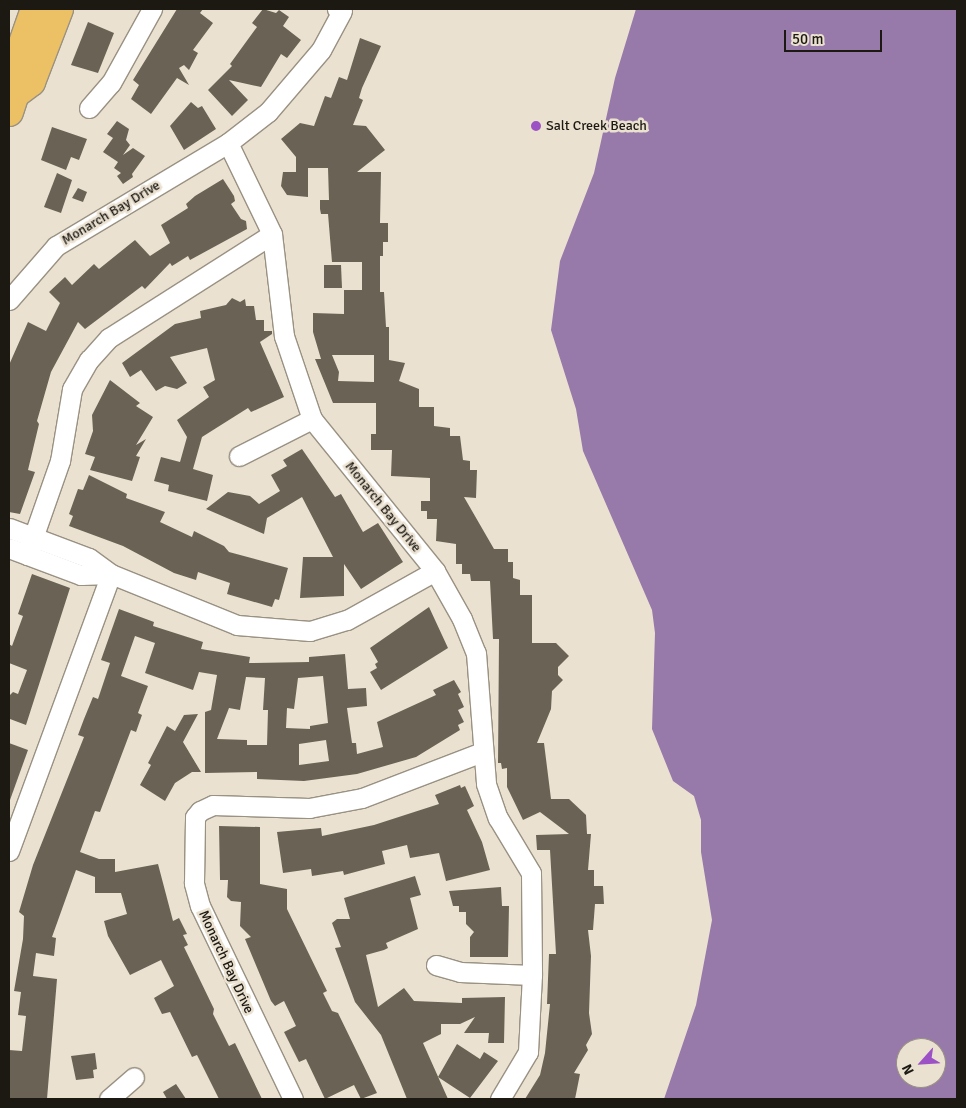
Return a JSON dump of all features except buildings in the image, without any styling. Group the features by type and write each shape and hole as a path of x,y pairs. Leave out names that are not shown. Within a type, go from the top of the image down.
{"highway":[{"path":"13,97 14,66 37,10"}],"street":[{"path":"89,108 111,83 152,9"},
{"name":"Monarch Bay Drive","path":"9,300 56,246 228,143 268,112 321,50 340,9"},
{"name":"Monarch Bay Drive","path":"228,143 272,234 284,336 312,419 435,571 462,619 476,653 482,752 486,784 498,818 530,873 532,975 528,1052 500,1099"},
{"path":"27,555 60,461 72,389 89,360 109,338 272,234"},
{"path":"239,456 312,419"},
{"path":"9,528 89,558 111,574 237,625 310,631 347,620 435,571"},
{"path":"9,548 81,575 111,574"},
{"path":"9,851 15,815 111,574"},
{"name":"Monarch Bay Drive","path":"293,1099 200,906 194,883 195,817 213,805 309,808 362,798 482,752"},
{"path":"436,964 460,972 532,975"},
{"path":"109,1099 134,1077"}],"shaded area":[{"path":"636,9 957,9 957,1099 664,1099 696,1005 712,920 701,852 701,820 694,796 673,781 652,729 655,633 652,610 583,451 576,409 551,330 560,261 594,173 615,78"}],"place":[{"name":"Salt Creek Beach","path":"536,126"}]}
